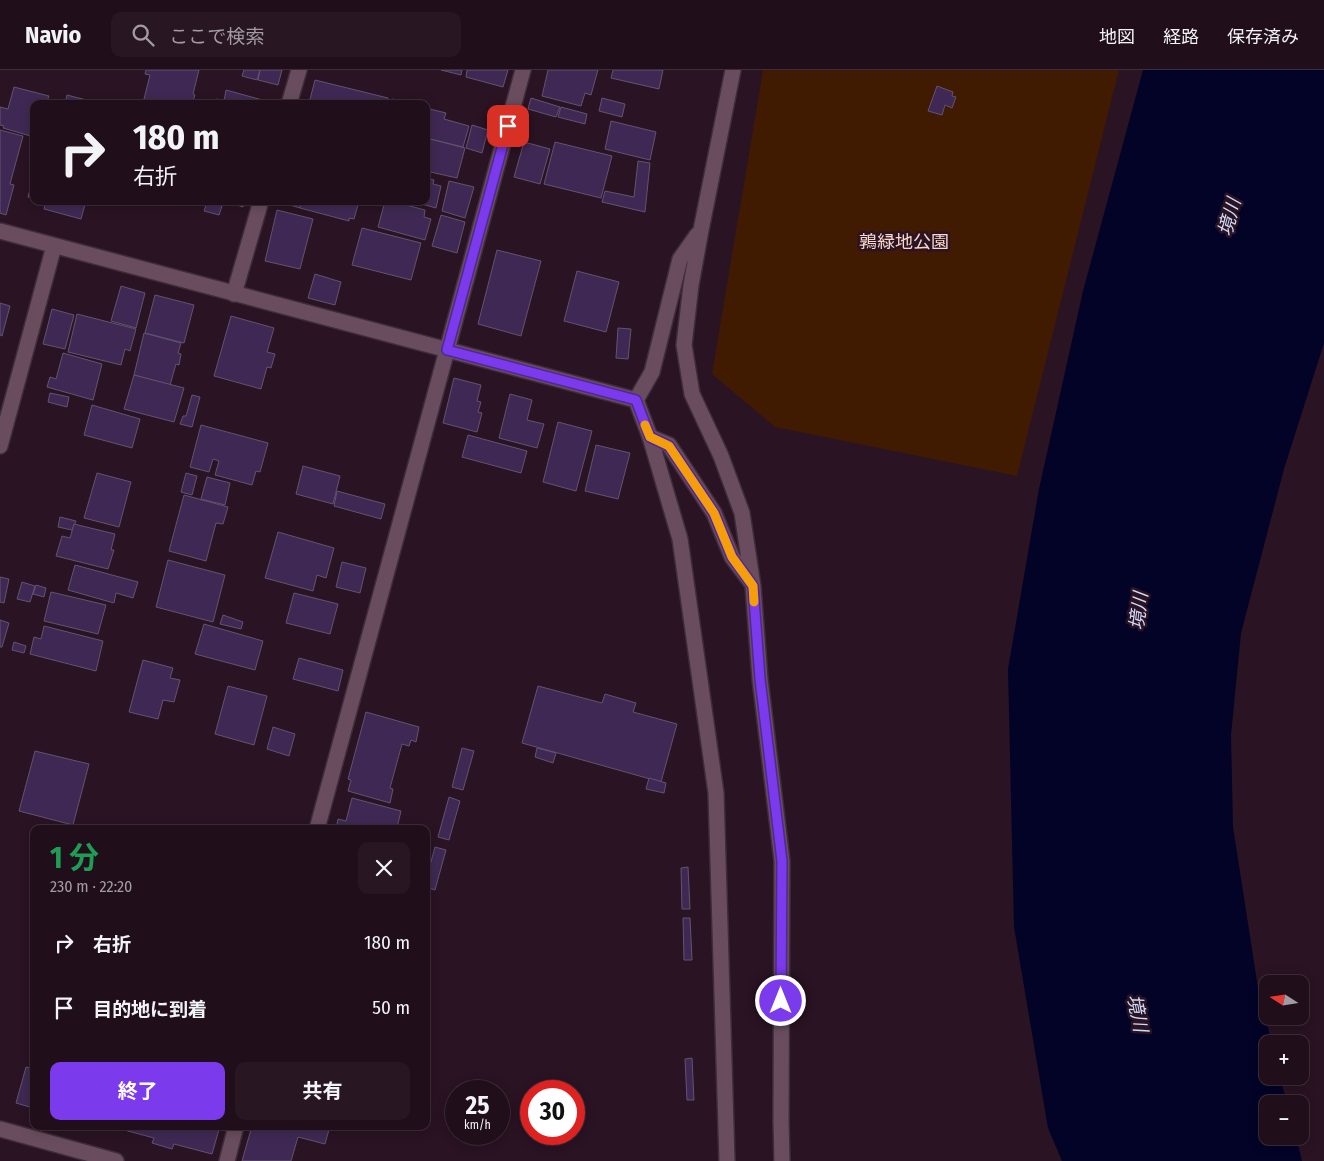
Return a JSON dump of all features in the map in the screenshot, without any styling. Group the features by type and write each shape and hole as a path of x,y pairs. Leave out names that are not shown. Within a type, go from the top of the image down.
{"street":[{"path":"290,100 299,70"},
{"path":"318,825 523,70"},
{"path":"733,70 691,285 684,345 692,394 721,456 742,513 753,586 760,679 782,861 782,1161"},
{"path":"234,294 260,205"},
{"path":"636,400 652,372 680,259 701,230"},
{"path":"0,231 636,400"},
{"path":"0,446 54,246"},
{"path":"636,400 650,437 680,540 716,793 727,1161"},
{"path":"650,437 669,446 714,513 732,557 753,586"},
{"path":"0,1129 116,1161"},
{"path":"227,1161 235,1130"}],"green space":[{"name":"鶉緑地公園","path":"763,70 1119,70 1017,476 775,427 712,374"}],"water":[{"name":"境川","path":"1143,70 1324,70 1324,343 1284,469 1241,633 1231,735 1233,827 1259,992 1259,1025 1267,1025 1270,1035 1259,1035 1259,1085 1282,1085 1285,1095 1259,1095 1259,1145 1298,1145 1302,1161 1062,1161 1048,1128 1014,927 1008,669 1039,489 1083,291"}],"building":[{"path":"146,70 199,70 193,100 144,99 150,75 145,74"},
{"path":"244,70 260,70 257,80 242,76"},
{"path":"260,70 282,70 278,85 258,80"},
{"path":"441,70 462,70 461,75"},
{"path":"467,70 508,70 503,87 466,77"},
{"path":"548,70 598,70 591,95 585,93 581,106 542,96"},
{"path":"613,70 663,70 659,89 611,78"},
{"path":"315,80 388,98 388,100 310,100"},
{"path":"937,86 953,92 952,96 956,97 952,108 945,105 942,115 928,111"},
{"path":"14,87 49,96 48,100 30,100 30,136 3,128 4,126 0,125 0,107 8,109"},
{"path":"226,90 262,100 224,100"},
{"path":"67,95 86,100 66,100"},
{"path":"531,98 560,107 556,117 528,109"},
{"path":"602,98 625,104 622,117 599,111"},
{"path":"561,107 587,114 585,124 558,117"},
{"path":"430,109 446,113 444,119 469,126 463,147 430,139"},
{"path":"611,121 656,132 650,160 605,149"},
{"path":"472,125 488,130 482,153 466,148"},
{"path":"0,130 23,136 10,184 14,185 6,215 0,213"},
{"path":"430,139 465,148 457,178 430,172"},
{"path":"524,142 550,149 540,184 514,177"},
{"path":"555,142 612,156 601,198 544,184"},
{"path":"638,161 650,163 645,212 602,202 605,191 634,197"},
{"path":"430,179 434,180 433,184 441,186 436,208 425,205 430,205"},
{"path":"449,181 474,187 465,218 442,211"},
{"path":"45,205 85,205 81,219 44,209"},
{"path":"206,205 222,206 219,215 204,211"},
{"path":"290,205 301,205 300,208"},
{"path":"301,205 358,205 354,219 349,218 349,221 300,208"},
{"path":"384,205 406,205 425,210 424,217 431,219 425,240 378,227"},
{"path":"277,210 313,219 300,269 265,261"},
{"path":"441,215 465,222 457,253 432,246"},
{"path":"362,228 421,243 411,280 352,265"},
{"path":"497,250 541,261 521,336 478,324"},
{"path":"577,271 619,282 606,332 564,321"},
{"path":"315,274 341,282 335,305 308,298"},
{"path":"121,286 145,293 136,328 111,321"},
{"path":"155,295 194,305 184,343 145,333"},
{"path":"0,303 10,306 2,336 0,335"},
{"path":"52,309 74,315 65,349 43,344"},
{"path":"77,314 136,329 130,351 125,349 121,365 68,352"},
{"path":"231,316 274,328 267,352 275,354 271,368 267,367 261,389 214,376"},
{"path":"618,328 631,329 628,359 616,358"},
{"path":"144,333 181,343 178,353 181,354 179,365 176,364 170,385 134,375"},
{"path":"63,353 102,364 93,400 47,387 50,377 56,379"},
{"path":"134,375 184,388 174,422 124,409"},
{"path":"454,378 481,385 477,401 481,402 478,412 482,413 477,432 443,423"},
{"path":"50,393 69,397 67,407 48,402"},
{"path":"510,394 532,400 527,420 544,424 537,448 499,438"},
{"path":"192,395 200,397 192,427 180,424 183,416 186,416"},
{"path":"92,405 140,419 132,448 84,435"},
{"path":"558,422 592,431 576,491 543,482"},
{"path":"201,425 268,443 260,472 256,471 252,485 215,475 219,461 213,459 209,472 190,467"},
{"path":"468,435 527,451 521,473 462,457"},
{"path":"596,445 630,453 618,499 585,491"},
{"path":"303,466 340,476 333,504 296,494"},
{"path":"97,473 131,482 119,527 84,518"},
{"path":"186,473 197,476 192,495 181,492"},
{"path":"207,477 230,483 225,505 201,499"},
{"path":"337,491 385,504 381,519 334,506"},
{"path":"184,495 228,507 223,524 216,523 206,561 169,551"},
{"path":"60,517 76,521 72,530 58,527"},
{"path":"74,524 115,534 111,550 114,550 108,569 56,556 62,536 70,538"},
{"path":"278,532 334,548 326,578 317,575 313,591 265,578"},
{"path":"168,560 225,575 213,622 156,607"},
{"path":"342,562 366,568 360,593 336,587"},
{"path":"75,565 138,582 133,598 116,593 114,603 68,590"},
{"path":"0,577 9,579 4,603 0,602"},
{"path":"22,582 35,586 30,602 17,599"},
{"path":"36,585 46,588 44,597 33,594"},
{"path":"51,592 106,605 98,634 44,621"},
{"path":"294,593 338,604 330,634 286,623"},
{"path":"223,615 243,622 241,629 220,624"},
{"path":"0,620 9,623 2,647 0,647"},
{"path":"204,624 263,641 255,670 195,654"},
{"path":"44,626 103,641 96,671 30,654 34,637 41,639"},
{"path":"14,642 26,646 24,653 12,650"},
{"path":"299,658 343,670 338,691 293,679"},
{"path":"143,660 173,668 170,678 180,680 174,702 163,700 158,719 129,712"},
{"path":"228,686 267,696 254,745 215,734"},
{"path":"538,686 602,703 605,694 636,703 633,712 677,724 661,782 522,743"},
{"path":"366,712 419,727 416,742 411,740 409,746 402,744 390,788 393,789 390,803 348,791 351,780 348,779"},
{"path":"273,727 295,734 289,756 267,749"},
{"path":"462,748 474,751 463,790 452,787"},
{"path":"537,748 556,753 553,763 535,757"},
{"path":"35,751 89,764 73,825 19,811"},
{"path":"649,778 666,783 664,793 646,789"},
{"path":"449,797 460,801 449,840 438,837"},
{"path":"352,798 401,811 398,825 337,825 338,819 346,821"},
{"path":"435,847 446,850 435,890 430,888 430,865"},
{"path":"688,867 690,909 682,909 681,868"},
{"path":"683,918 690,918 692,960 684,960"},
{"path":"692,1058 694,1100 687,1100 685,1059"},
{"path":"26,1067 30,1068 30,1107 16,1103"},
{"path":"124,1130 219,1130 212,1154 174,1144 172,1149 152,1143 154,1138"},
{"path":"251,1130 329,1130 325,1144 298,1137 291,1161 242,1161"}],"slow traffic":[{"path":"645,425 650,437 669,446 714,513 732,557 753,586 754,602"}],"route":[{"path":"508,126 447,350 636,400 650,437 669,446 714,513 732,557 753,586 760,679 782,861 781,1001"}]}
